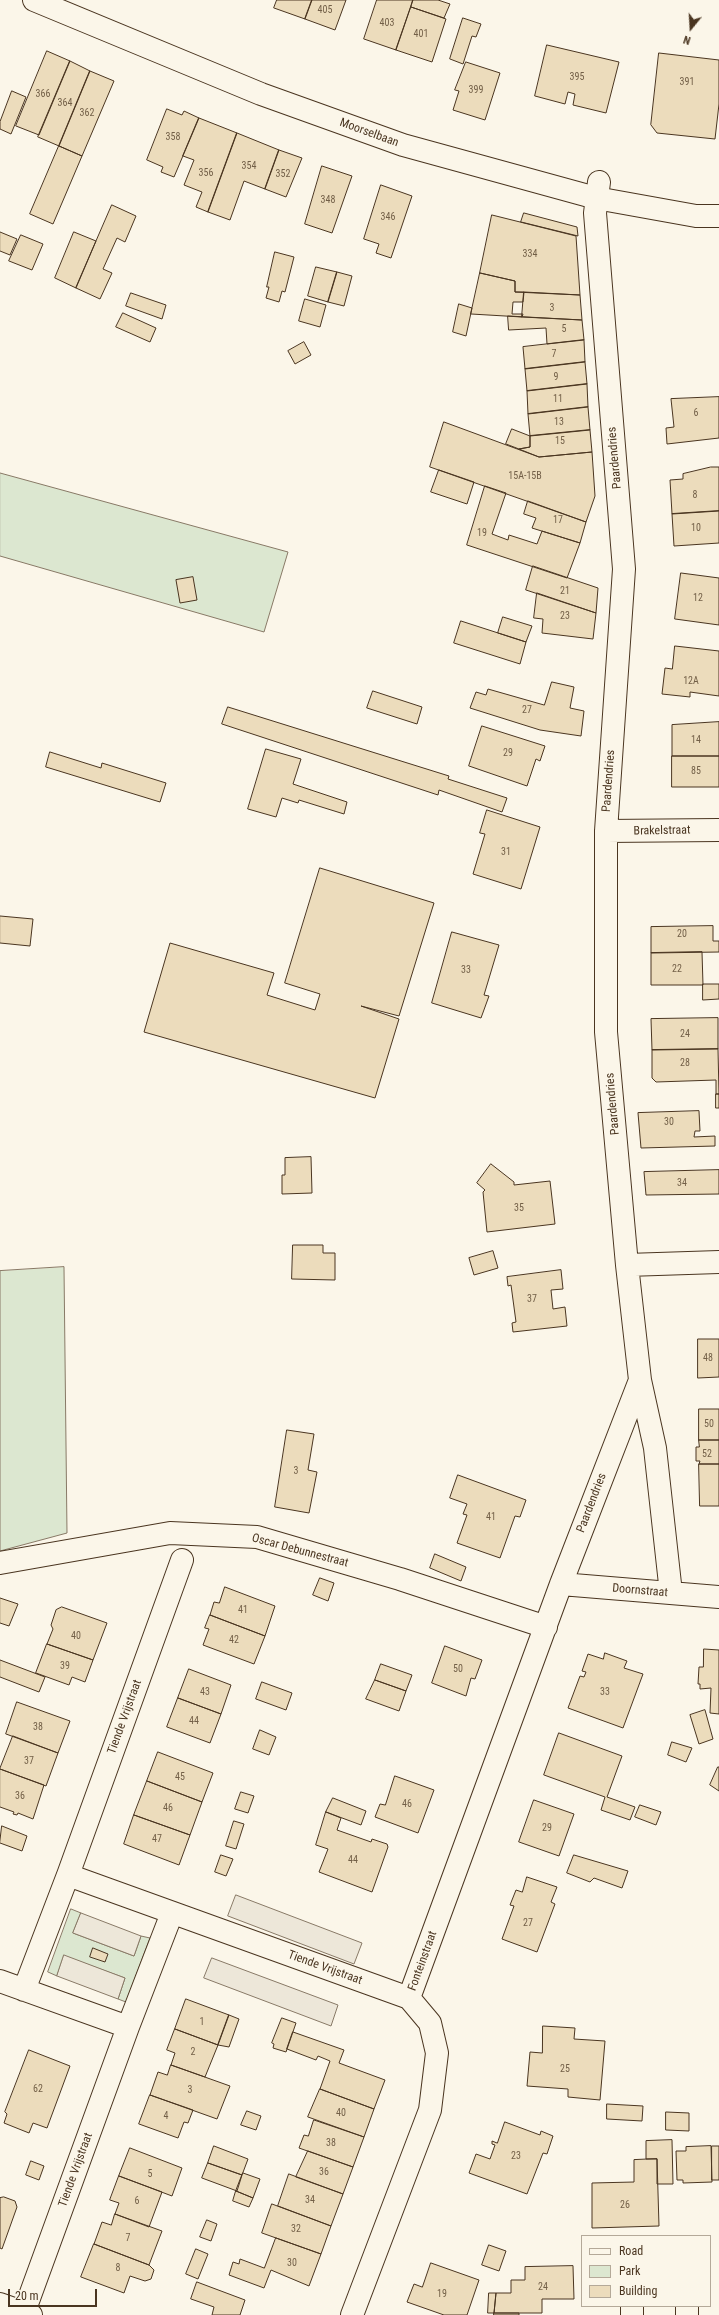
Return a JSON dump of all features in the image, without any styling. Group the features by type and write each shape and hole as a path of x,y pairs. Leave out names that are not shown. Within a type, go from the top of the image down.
{"street":[{"name":"Moorselbaan","path":"34,0 261,94 403,145 598,190 696,216 719,216"},
{"name":"Paardendries","path":"598,190 595,213 624,569 606,831 606,1032 627,1265 640,1380 655,1448 672,1593"},
{"name":"Brakelstraat","path":"606,831 719,830"},
{"path":"627,1265 719,1262"},
{"name":"Paardendries","path":"546,1627 561,1584 640,1380"},
{"name":"Oscar Debunnestraat","path":"0,1563 170,1533 257,1536 400,1579 546,1627"},
{"name":"Tiende Vrijstraat","path":"24,1990 68,1875 182,1560"},
{"name":"Doornstraat","path":"561,1584 719,1597"},
{"name":"Fonteinstraat","path":"352,2315 430,2110 437,2053 430,2023 409,1998 546,1627"},
{"name":"Tiende Vrijstraat","path":"68,1875 409,1998"},
{"name":"Tiende Vrijstraat","path":"0,2304 28,2314 128,2027 172,1913"},
{"path":"0,1981 128,2027"}],"green space":[{"path":"0,473 288,552 264,632 0,556"},
{"path":"64,1267 67,1533 0,1551 0,1271"},
{"path":"71,1909 81,1913 73,1933 134,1956 141,1936 150,1938 126,2002 118,1999 125,1978 64,1956 57,1976 48,1972"}],"shaded area":[{"path":"236,1895 362,1943 354,1964 228,1916"},
{"path":"81,1913 141,1936 134,1956 73,1933"},
{"path":"64,1955 125,1978 118,1999 57,1976"},
{"path":"212,1958 338,2005 331,2026 204,1978"}],"building":[{"path":"277,0 312,0 305,19 274,8"},
{"path":"312,0 346,0 335,30 305,19"},
{"path":"377,0 413,0 396,50 364,39"},
{"path":"413,0 438,0 450,4 444,18 411,7"},
{"path":"411,7 446,19 432,62 396,50"},
{"path":"463,18 481,24 476,37 472,36 463,64 450,59"},
{"path":"547,45 619,62 606,113 573,105 575,94 568,92 565,104 535,96"},
{"path":"47,51 70,61 39,135 16,126"},
{"path":"659,53 719,60 719,104 715,139 657,133 651,125"},
{"path":"70,61 90,71 59,146 38,137"},
{"path":"466,62 500,73 485,120 453,110 459,91 455,90"},
{"path":"90,71 114,81 82,156 59,146"},
{"path":"12,91 26,97 11,134 0,129 0,122"},
{"path":"167,109 182,115 184,111 199,118 174,177 161,172 163,167 147,160"},
{"path":"199,118 237,133 208,212 196,207 202,192 184,185 194,160 183,156"},
{"path":"237,133 279,150 265,189 244,181 230,220 208,212"},
{"path":"59,146 82,156 53,224 30,214"},
{"path":"279,150 302,158 286,197 265,189"},
{"path":"322,166 352,176 332,233 305,224"},
{"path":"381,185 412,196 391,258 376,253 379,244 364,239"},
{"path":"112,205 136,216 125,242 117,238 103,269 112,273 100,299 76,288"},
{"path":"524,213 577,227 578,236 521,222"},
{"path":"492,215 576,236 580,295 515,292 515,281 480,273"},
{"path":"0,232 17,239 10,255 0,251"},
{"path":"74,232 96,241 76,288 55,278"},
{"path":"21,235 43,244 32,270 9,261"},
{"path":"275,252 294,257 285,292 282,291 279,302 266,298"},
{"path":"316,267 337,272 328,302 308,296"},
{"path":"337,272 352,276 344,306 328,302"},
{"path":"480,273 515,281 515,292 524,292 523,302 513,302 512,314 523,314 522,317 471,314"},
{"path":"524,292 580,295 582,320 522,317"},
{"path":"131,293 166,305 162,319 126,306"},
{"path":"305,299 326,305 320,327 299,321"},
{"path":"459,304 472,308 466,336 453,332"},
{"path":"123,313 156,328 150,342 116,327"},
{"path":"508,316 582,320 584,340 547,344 546,328 509,330"},
{"path":"584,340 585,362 525,369 523,347"},
{"path":"304,342 311,355 295,364 288,351"},
{"path":"585,362 587,384 527,391 525,369"},
{"path":"587,384 588,407 528,414 527,391"},
{"path":"719,397 719,438 667,444 666,428 674,427 671,399"},
{"path":"588,407 590,430 530,436 528,414"},
{"path":"444,422 539,457 592,452 595,496 586,522 430,467"},
{"path":"512,429 530,436 530,447 519,449 506,444"},
{"path":"590,430 592,452 539,457 519,449 530,447 530,436"},
{"path":"711,467 719,467 719,511 672,514 670,480 683,479 683,474"},
{"path":"439,470 474,482 467,504 431,492"},
{"path":"485,486 506,493 492,534 508,540 509,535 537,544 542,531 580,543 567,578 467,545"},
{"path":"528,501 586,522 580,543 532,528 536,518 524,514"},
{"path":"719,511 719,543 674,546 672,514"},
{"path":"533,566 598,588 596,613 526,590"},
{"path":"681,573 719,578 719,625 675,619"},
{"path":"193,577 197,600 180,603 176,580"},
{"path":"537,593 596,613 593,639 542,633 543,619 534,618"},
{"path":"503,617 532,626 526,642 498,633"},
{"path":"461,621 526,642 520,664 454,643"},
{"path":"675,646 719,651 719,696 690,692 690,697 662,694 665,668 672,669"},
{"path":"552,682 574,687 570,708 584,711 581,736 540,730 470,708 476,692 486,695 488,689 544,705"},
{"path":"373,691 422,707 417,724 367,708"},
{"path":"228,707 449,776 448,779 507,798 502,812 439,790 438,795 222,724"},
{"path":"719,722 719,756 672,756 672,725"},
{"path":"482,726 545,746 540,761 536,759 527,786 469,766"},
{"path":"266,749 301,759 293,784 347,802 344,814 299,800 298,803 282,798 276,817 248,809"},
{"path":"50,752 101,768 102,763 166,783 160,802 46,767"},
{"path":"672,756 719,756 719,787 672,787"},
{"path":"487,810 540,827 521,889 473,874 485,834 480,833"},
{"path":"320,868 434,903 399,1016 361,1006 399,1019 375,1098 144,1032 170,943 274,973 267,995 315,1010 320,994 285,983"},
{"path":"0,916 33,919 30,946 0,943"},
{"path":"713,926 713,941 719,941 719,952 651,953 651,927"},
{"path":"452,932 499,945 484,995 489,996 481,1018 432,1003"},
{"path":"702,952 703,985 651,985 651,953"},
{"path":"703,984 719,984 719,999 703,1000"},
{"path":"718,1018 718,1049 652,1050 651,1019"},
{"path":"718,1049 719,1094 716,1094 716,1080 656,1082 652,1078 652,1050"},
{"path":"716,1094 719,1094 719,1108 716,1108"},
{"path":"699,1111 700,1131 695,1131 694,1137 715,1136 715,1146 641,1148 638,1113"},
{"path":"311,1157 312,1193 282,1194 282,1175 285,1175 285,1158"},
{"path":"491,1164 514,1182 514,1185 550,1181 555,1224 487,1232 483,1192 485,1190 477,1183"},
{"path":"719,1170 719,1194 646,1195 644,1172"},
{"path":"293,1245 323,1245 323,1253 335,1253 335,1280 292,1279"},
{"path":"493,1251 498,1268 474,1275 469,1258"},
{"path":"561,1270 563,1289 551,1290 553,1309 565,1307 567,1326 513,1332 512,1323 516,1322 511,1285 508,1286 507,1277"},
{"path":"698,1339 719,1339 719,1377 698,1378"},
{"path":"699,1409 719,1409 719,1440 699,1440"},
{"path":"287,1430 314,1434 308,1470 317,1472 309,1513 275,1507"},
{"path":"699,1440 719,1440 719,1464 699,1464 700,1461 696,1461 696,1447 699,1447"},
{"path":"699,1464 719,1464 719,1506 700,1506"},
{"path":"458,1475 526,1500 520,1517 515,1516 500,1558 457,1543 467,1515 463,1514 467,1504 450,1498"},
{"path":"435,1554 466,1567 461,1581 430,1568"},
{"path":"320,1578 334,1583 328,1601 313,1595"},
{"path":"225,1587 275,1606 265,1636 210,1615 214,1602 219,1603"},
{"path":"0,1598 18,1604 9,1626 0,1623"},
{"path":"62,1607 107,1623 93,1660 47,1644 53,1629 51,1625 56,1610"},
{"path":"210,1615 265,1636 254,1664 203,1645 209,1629 205,1628"},
{"path":"47,1644 93,1660 85,1682 72,1677 69,1685 36,1673"},
{"path":"445,1646 482,1660 475,1679 471,1678 466,1696 432,1683"},
{"path":"704,1649 719,1650 719,1714 710,1713 711,1688 700,1689 700,1684 698,1684 699,1667 703,1667"},
{"path":"605,1653 627,1661 624,1668 643,1674 623,1728 568,1708 580,1676 584,1677 586,1672 582,1671 588,1654 603,1659"},
{"path":"0,1660 45,1677 39,1692 0,1677"},
{"path":"381,1664 412,1675 406,1691 375,1680"},
{"path":"189,1669 231,1685 221,1714 178,1698"},
{"path":"375,1680 406,1691 399,1711 366,1699"},
{"path":"262,1682 292,1693 286,1710 256,1699"},
{"path":"178,1698 221,1714 210,1743 167,1727"},
{"path":"17,1702 70,1721 58,1753 6,1734"},
{"path":"705,1710 713,1739 699,1744 690,1715"},
{"path":"260,1730 276,1737 269,1755 253,1749"},
{"path":"559,1733 622,1756 607,1797 635,1807 630,1820 601,1810 605,1797 544,1775"},
{"path":"13,1736 58,1753 46,1786 0,1769"},
{"path":"672,1742 692,1748 686,1762 668,1755"},
{"path":"158,1752 213,1773 202,1802 147,1781"},
{"path":"719,1767 719,1791 710,1785"},
{"path":"0,1769 44,1785 33,1819 18,1813 17,1815 13,1814 14,1812 0,1807"},
{"path":"395,1776 434,1790 418,1833 375,1817 380,1804 385,1805"},
{"path":"147,1781 202,1802 190,1835 134,1815"},
{"path":"241,1792 254,1796 248,1813 235,1809"},
{"path":"333,1798 366,1811 361,1825 326,1812"},
{"path":"534,1800 574,1814 559,1856 519,1842"},
{"path":"640,1805 661,1812 656,1825 635,1817"},
{"path":"326,1812 341,1818 337,1830 371,1842 372,1839 387,1844 388,1847 372,1892 319,1872 328,1849 316,1845"},
{"path":"134,1815 190,1835 179,1865 124,1844"},
{"path":"234,1821 244,1824 236,1849 226,1846"},
{"path":"2,1826 27,1836 22,1851 0,1843"},
{"path":"221,1855 233,1859 226,1876 215,1872"},
{"path":"574,1855 628,1871 622,1888 594,1878 590,1882 567,1873"},
{"path":"527,1877 557,1887 551,1902 555,1904 537,1952 502,1939 514,1906 510,1905 516,1890 522,1892"},
{"path":"93,1948 108,1954 105,1962 90,1957"},
{"path":"186,1999 229,2015 218,2045 175,2029"},
{"path":"229,2015 239,2019 229,2047 218,2045"},
{"path":"282,2018 296,2023 286,2052 273,2048 274,2044 272,2043"},
{"path":"543,2026 575,2028 574,2039 605,2041 600,2100 568,2097 568,2089 527,2086 530,2052 542,2053"},
{"path":"175,2029 218,2045 205,2077 171,2065 175,2053 167,2050"},
{"path":"293,2032 344,2050 339,2063 385,2080 374,2109 320,2089 330,2061 318,2056 316,2060 287,2049"},
{"path":"29,2050 70,2066 47,2128 33,2123 29,2133 4,2123 7,2114 5,2112"},
{"path":"171,2065 230,2086 217,2119 150,2095 158,2072 167,2075"},
{"path":"320,2089 374,2109 364,2137 308,2117"},
{"path":"150,2095 193,2110 188,2123 184,2122 178,2138 139,2124"},
{"path":"607,2104 643,2106 642,2121 607,2119"},
{"path":"247,2111 261,2116 256,2130 241,2125"},
{"path":"666,2112 689,2113 689,2131 666,2130"},
{"path":"314,2120 364,2137 353,2167 299,2148 304,2135 308,2136"},
{"path":"505,2122 540,2135 541,2131 553,2136 547,2154 543,2153 527,2194 469,2173 476,2154 490,2159 495,2145 492,2144 492,2141 497,2143"},
{"path":"672,2140 673,2184 657,2184 657,2159 646,2159 646,2141"},
{"path":"214,2146 248,2159 242,2175 208,2163"},
{"path":"711,2146 712,2182 683,2183 683,2180 677,2180 676,2151 686,2151 686,2147"},
{"path":"712,2146 719,2146 719,2180 712,2180"},
{"path":"130,2148 182,2168 172,2196 119,2176"},
{"path":"308,2151 353,2167 343,2194 296,2177"},
{"path":"657,2159 659,2226 592,2228 592,2183 634,2182 634,2160"},
{"path":"31,2161 44,2166 39,2180 26,2175"},
{"path":"208,2163 242,2175 237,2191 202,2178"},
{"path":"243,2173 260,2179 253,2198 236,2191"},
{"path":"289,2174 343,2194 331,2226 278,2206"},
{"path":"119,2176 162,2192 149,2227 115,2214 119,2203 110,2200"},
{"path":"236,2191 253,2198 249,2207 233,2201"},
{"path":"4,2197 15,2201 17,2207 2,2249 0,2248 0,2198"},
{"path":"272,2204 331,2226 321,2254 262,2233"},
{"path":"115,2214 162,2231 149,2265 94,2244 102,2222 111,2225"},
{"path":"207,2220 217,2224 211,2241 200,2237"},
{"path":"276,2238 321,2254 309,2286 271,2270 264,2288 229,2275 233,2262 239,2264 240,2259 264,2268"},
{"path":"94,2244 149,2265 154,2270 151,2279 145,2281 130,2276 124,2293 81,2277"},
{"path":"489,2245 506,2251 499,2271 482,2265"},
{"path":"196,2249 208,2254 198,2279 186,2274"},
{"path":"431,2263 479,2280 467,2315 444,2315 407,2302 414,2284 422,2287"},
{"path":"573,2266 574,2299 542,2299 542,2313 494,2313 496,2293 511,2293 511,2280 525,2280 525,2267"},
{"path":"197,2282 245,2300 240,2315 212,2315 214,2307 191,2299"},
{"path":"489,2293 496,2293 494,2313 488,2313"},
{"path":"494,2313 519,2313 519,2315 494,2315"}]}
